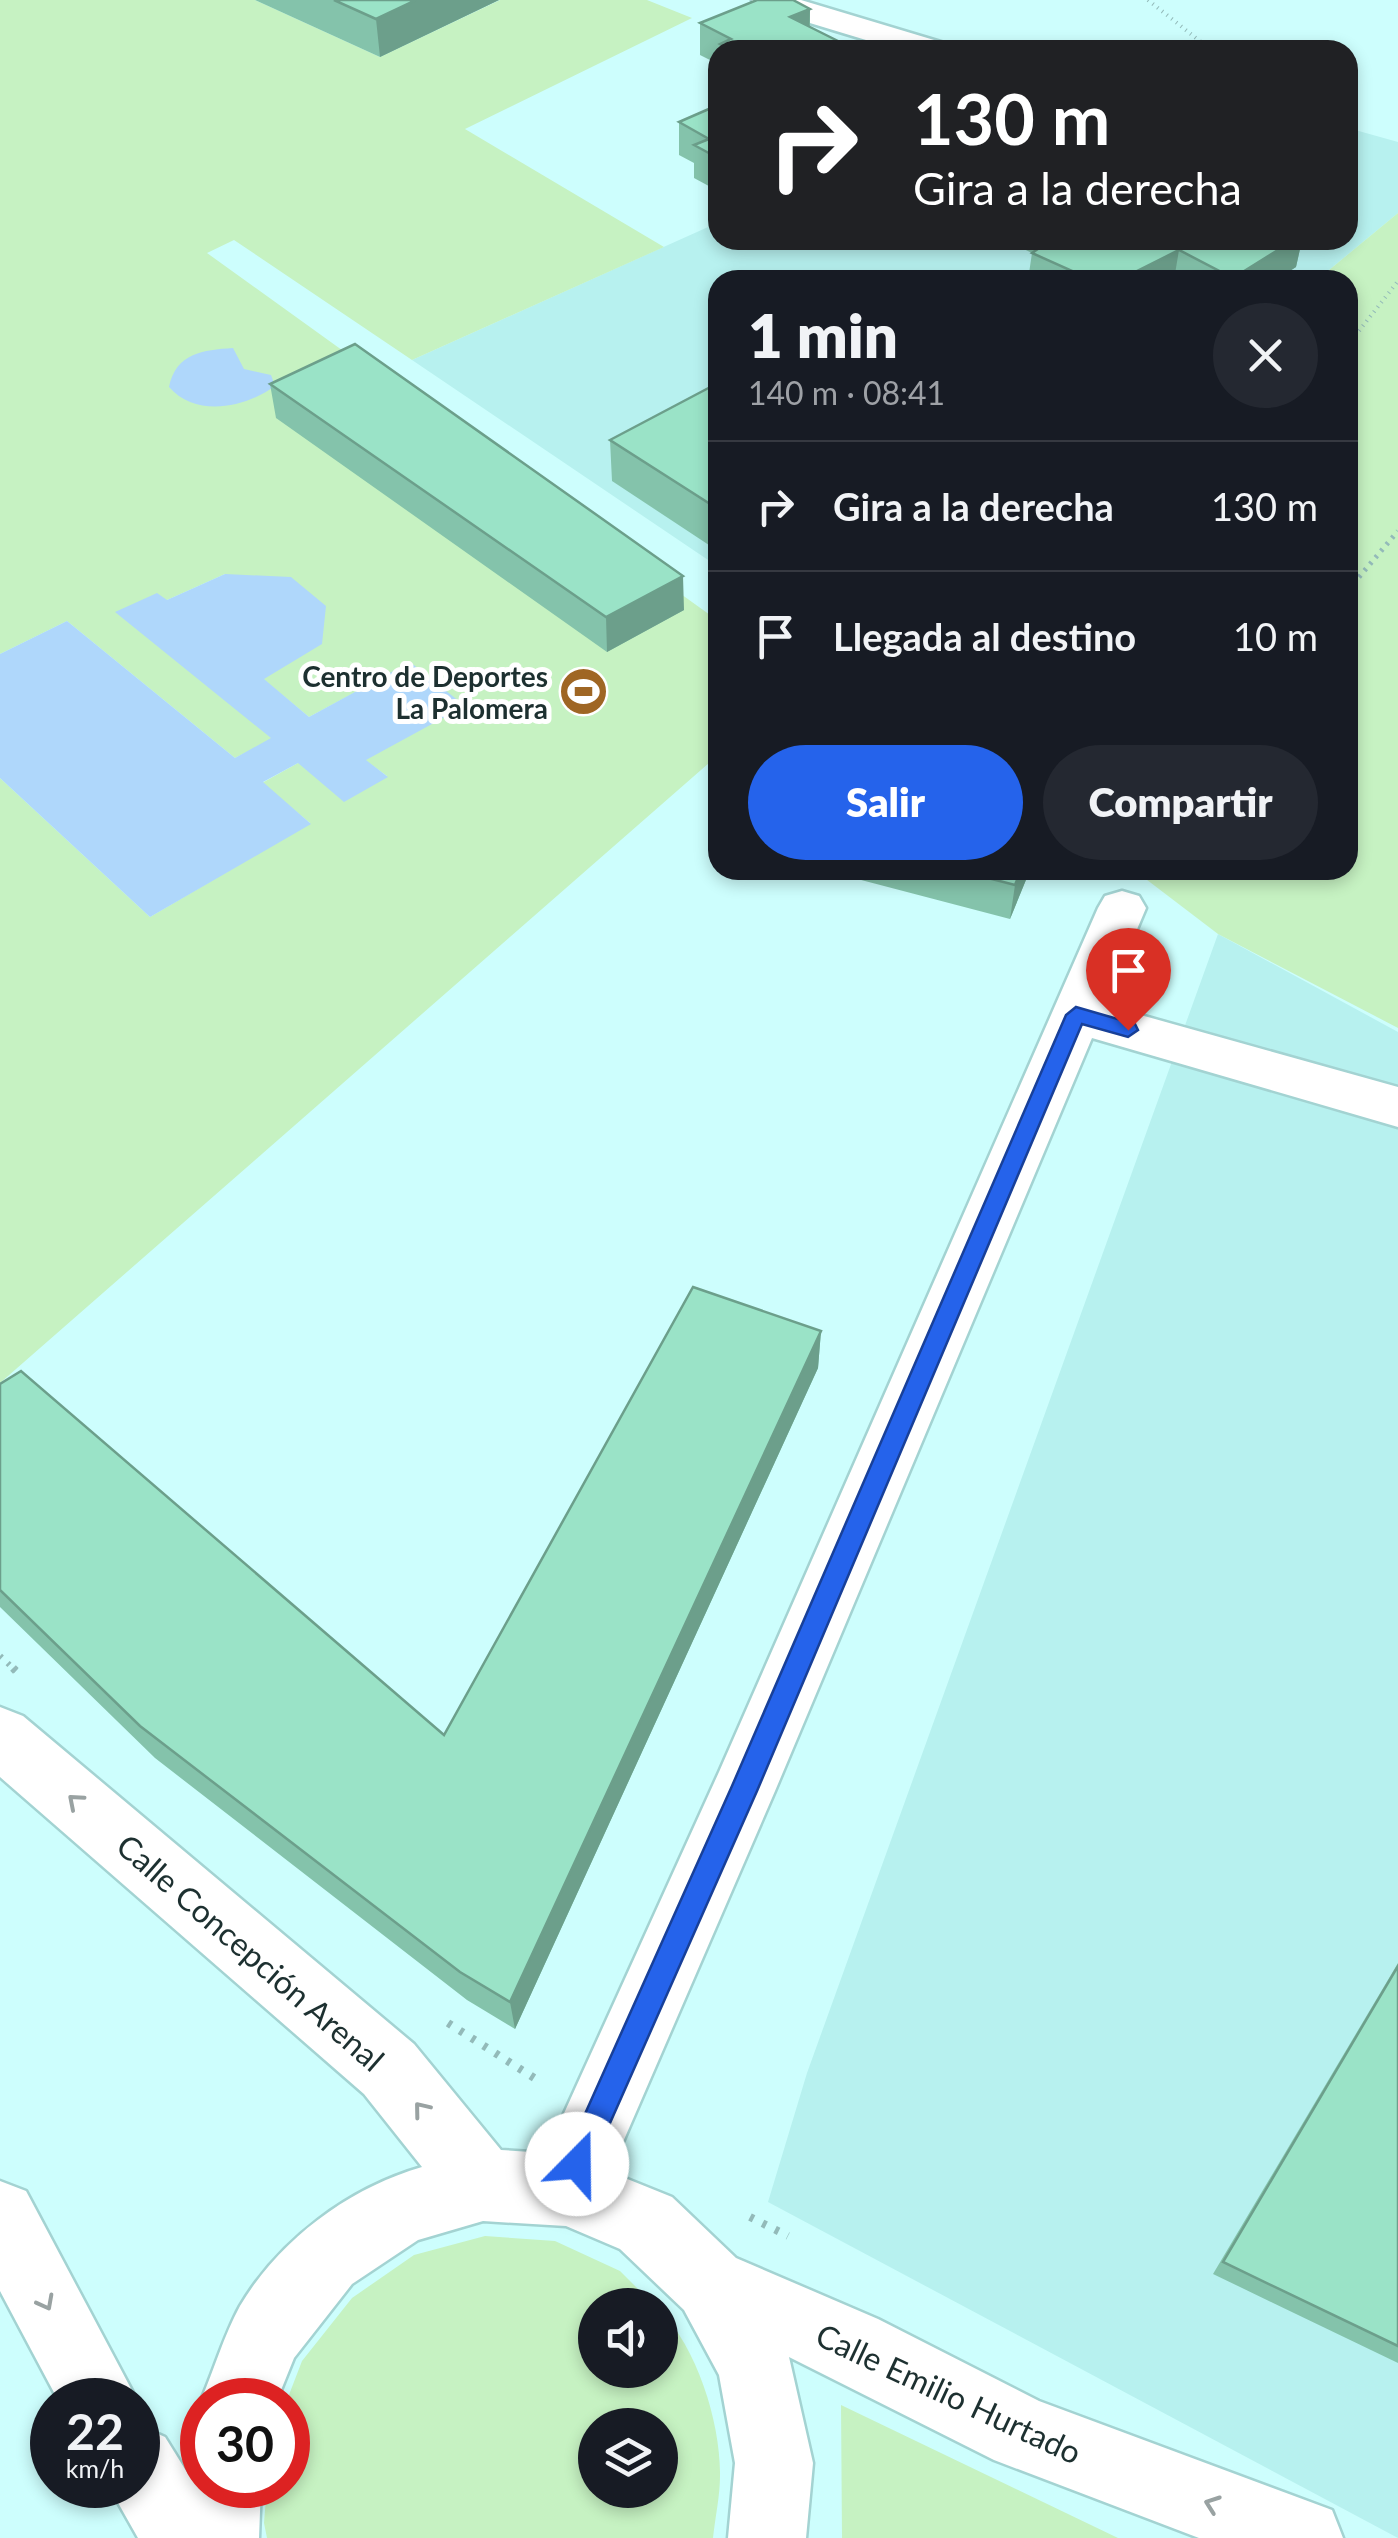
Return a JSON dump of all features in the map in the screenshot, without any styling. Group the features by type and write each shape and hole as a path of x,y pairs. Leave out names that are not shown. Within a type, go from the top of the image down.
{"street":[{"path":"768,0 900,40"},
{"path":"566,2190 743,1791 1122,908"},
{"path":"1076,1015 1398,1107"},
{"name":"Calle Concepción Arenal","path":"14,1710 388,2069 483,2185"},
{"path":"248,2378 267,2332 326,2258 402,2209 483,2185 566,2190 646,2224 710,2284 755,2365 774,2462 767,2538"},
{"path":"0,2217 87,2378"},
{"name":"Calle Emilio Hurtado","path":"710,2284 851,2346 1021,2434 1304,2538"},
{"path":"160,2501 182,2538"},
{"path":"220,2538 221,2508"}],"path":[{"path":"1148,0 1198,40"},
{"path":"1358,332 1398,281"},
{"path":"1358,578 1398,531"},
{"path":"0,1656 14,1710"},
{"path":"443,2020 513,2067 598,2114"},
{"path":"739,2211 792,2238"}],"shaded area":[{"path":"1358,131 1398,142 1398,213 1358,246"},
{"path":"708,227 708,250 1353,250 1329,270 708,270 708,560 412,360"},
{"path":"233,348 244,369 271,375 275,386 250,400 221,406 193,403 169,387 184,360 201,352"},
{"path":"225,574 291,577 326,606 322,644 264,679 309,717 410,662 465,706 366,760 388,777 344,802 298,763 263,782 311,824 150,917 0,778 0,654 67,621 235,758 271,738 115,612 157,593 167,600"},
{"path":"1218,934 1398,1032 1398,2538 768,2202 807,2073"}],"green space":[{"name":"Centro de Deportes La Palomera","path":"0,0 255,0 380,57 500,0 647,0 692,18 465,129 664,247 412,360 234,240 207,253 708,614 708,764 0,1383 0,778 150,917 310,823 262,783 298,763 387,776 365,760 410,663 309,717 263,679 225,574 167,600 272,739 235,758 67,621 0,654"},
{"path":"1398,213 1398,1028 1218,934 1147,880 1358,880 1358,270 1329,270 1358,250"},
{"path":"485,2236 555,2241 620,2271 637,2288 578,2288 578,2388 678,2388 678,2334 696,2365 716,2433 720,2484 713,2538 267,2538 265,2508 310,2508 310,2378 295,2378 302,2361 352,2298 414,2255"},
{"path":"841,2405 1118,2538 842,2538"}],"building":[{"path":"334,0 416,0 376,19"},
{"path":"757,0 793,0 810,9 790,17 836,40 729,40 700,23"},
{"path":"708,109 708,138 679,122"},
{"path":"708,139 708,153 694,145"},
{"path":"1179,250 1139,270 1070,270 1032,253"},
{"path":"1179,250 1278,250 1246,270 1218,270"},
{"path":"355,344 683,576 606,617 270,384"},
{"path":"708,388 708,503 610,440"},
{"path":"693,1287 821,1331 510,2002 460,1972 140,1726 0,1590 0,1384 21,1371 444,1735"},
{"path":"1398,1966 1398,2346 1223,2262"}],"place":[{"name":"Centro de Deportes La Palomera","path":"583,692"}],"route":[{"path":"577,2164 743,1791 1076,1015 1128,1030"}]}
